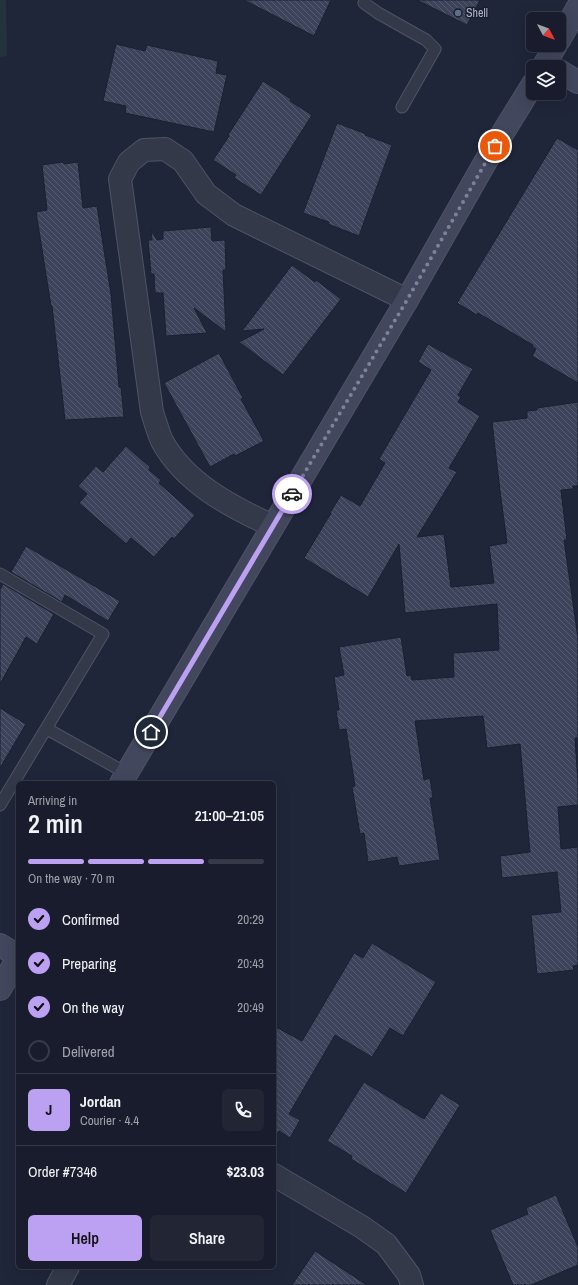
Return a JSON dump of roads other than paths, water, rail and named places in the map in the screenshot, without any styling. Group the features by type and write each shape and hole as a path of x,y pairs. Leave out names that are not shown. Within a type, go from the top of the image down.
{"street":[{"path":"566,28 578,7"},
{"path":"566,74 578,82"},
{"path":"124,778 407,300 491,152 526,95"},
{"path":"273,526 249,515 205,489 180,466 162,440 152,412 120,179 128,162 144,150 165,150 183,161 206,194 234,215 407,300"},
{"path":"0,945 16,956"},
{"path":"0,989 16,961"},
{"path":"276,1176 362,1227 386,1244 409,1275 412,1285"},
{"path":"58,1285 67,1269"}],"lane":[{"path":"365,0 364,3 378,13 426,40 435,49 402,107"},
{"path":"0,574 102,634 0,805"},
{"path":"46,729 124,778"}],"place":[{"name":"Shell","path":"458,13"}]}
